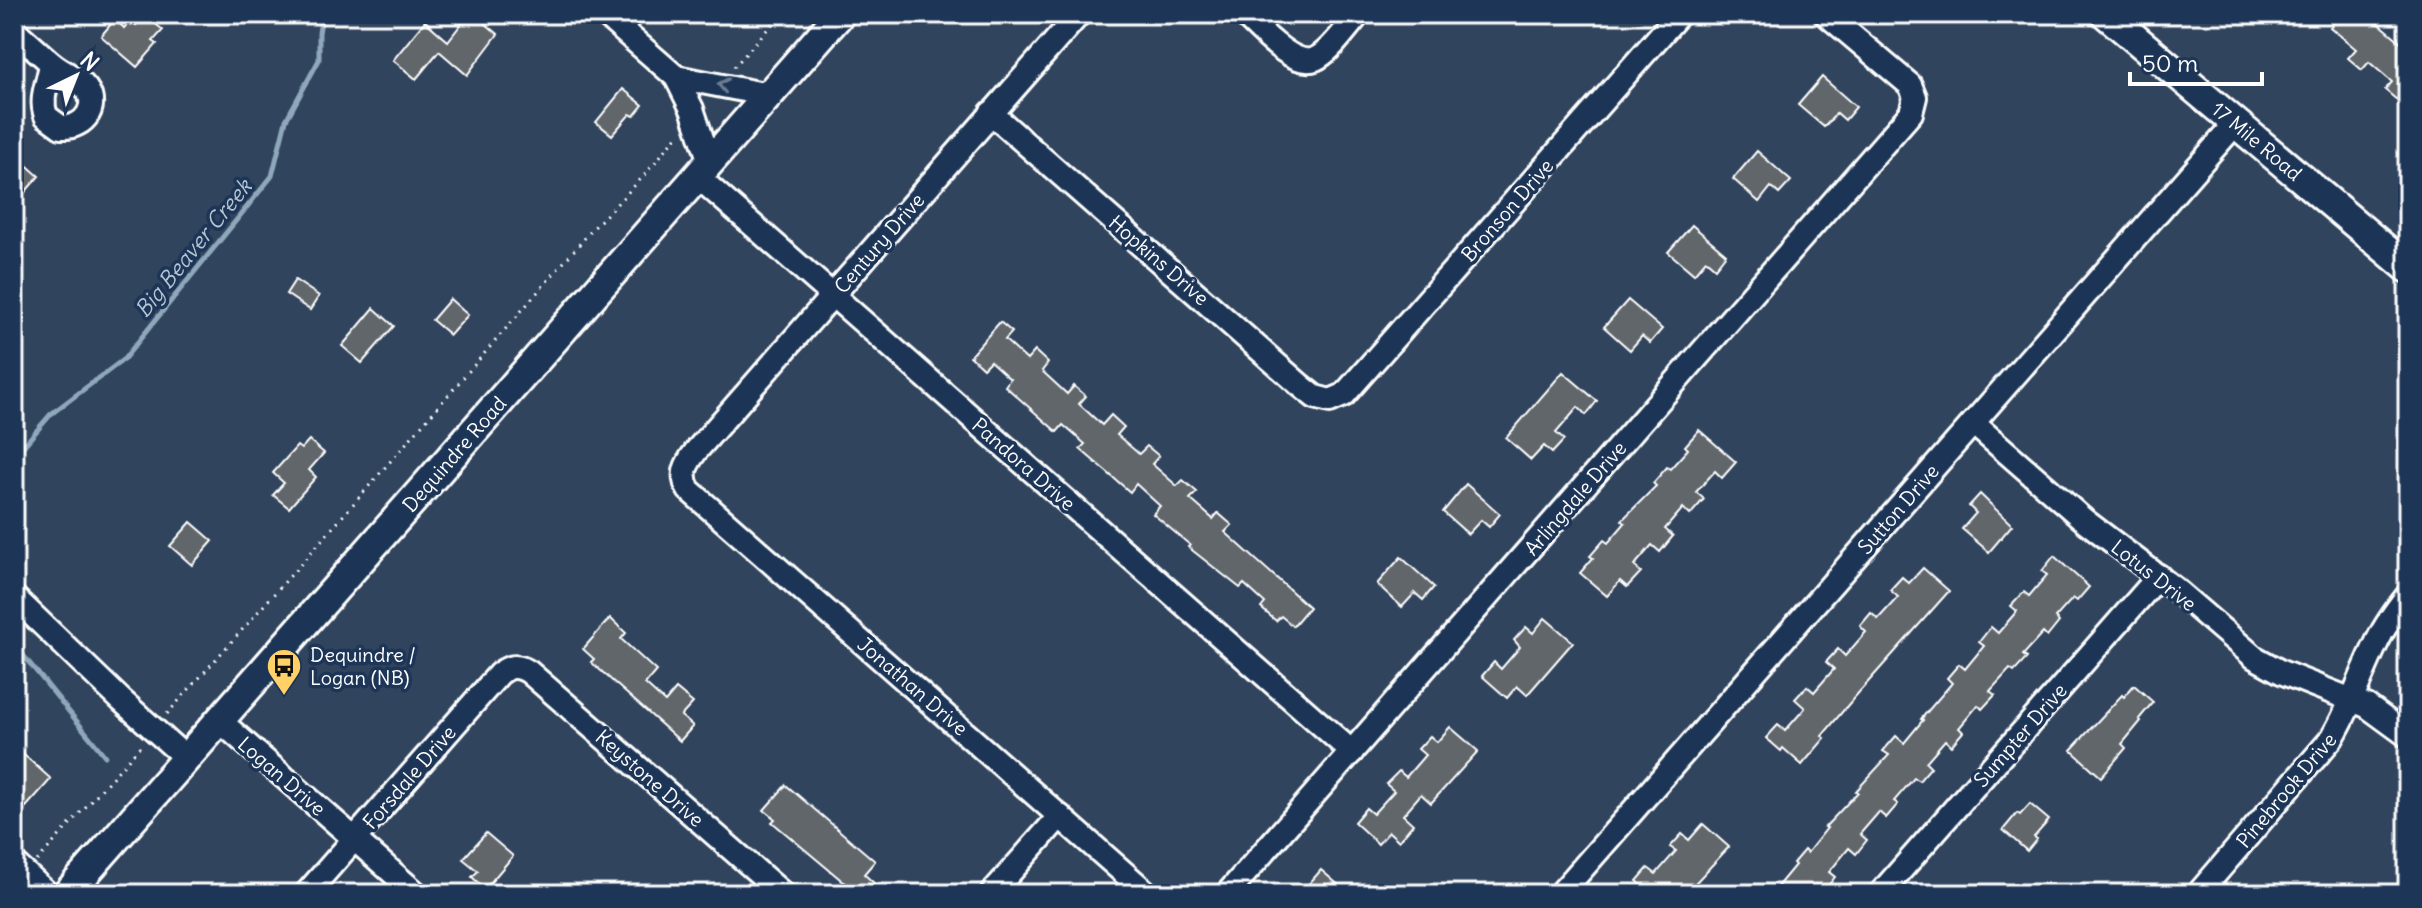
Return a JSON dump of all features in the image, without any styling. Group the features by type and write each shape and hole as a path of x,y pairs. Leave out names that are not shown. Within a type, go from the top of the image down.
{"main road":[{"name":"Dequindre Road","path":"67,894 840,14"},
{"name":"17 Mile Road","path":"2106,14 2408,268"}],"street":[{"path":"604,14 676,77 692,109 703,169"},
{"name":"Century Drive","path":"683,475 696,451 1079,14"},
{"path":"1243,14 1293,57 1307,61 1323,55 1359,14"},
{"name":"Bronson Drive","path":"1330,401 1344,395 1679,14"},
{"name":"Arlingdale Drive","path":"1227,894 1906,120 1915,104 1910,85 1826,14"},
{"path":"14,30 51,63"},
{"path":"676,77 769,95"},
{"name":"Hopkins Drive","path":"991,113 1300,385 1315,397 1330,401"},
{"name":"Sutton Drive","path":"1560,894 2236,123"},
{"name":"Pandora Drive","path":"703,169 833,296 1352,752"},
{"name":"Lotus Drive","path":"1973,423 2091,526 2159,576 2254,657 2281,672 2375,710 2408,736"},
{"name":"Jonathan Drive","path":"683,475 689,490 1148,894"},
{"name":"Sumpter Drive","path":"1880,894 2159,576"},
{"name":"Pinebrook Drive","path":"2198,894 2332,738 2377,640 2408,595"},
{"path":"14,597 186,758"},
{"name":"Forsdale Drive","path":"306,894 499,674 506,668 515,667"},
{"name":"Keystone Drive","path":"515,667 529,672 783,894"},
{"name":"Logan Drive","path":"219,720 417,894"},
{"path":"991,894 1060,816"},
{"path":"25,863 48,894"}],"path":[{"path":"726,76 781,14"},
{"path":"25,863 116,775 153,729 684,129"}],"building":[{"path":"469,14 474,14 498,34 467,75 439,51 416,79 393,60 425,21 448,41"},
{"path":"2340,14 2368,14 2408,48 2408,86 2397,100 2385,90 2392,82 2369,62 2362,70 2348,58 2356,49 2330,27"},
{"path":"145,15 163,30 153,41 157,44 137,67 101,36 115,19 124,28 130,21 136,25"},
{"path":"1822,77 1856,107 1845,120 1837,113 1824,127 1798,105"},
{"path":"623,89 643,105 634,116 630,114 612,135 596,122"},
{"path":"1757,151 1791,181 1779,194 1771,187 1759,202 1733,179"},
{"path":"14,154 39,176 14,205"},
{"path":"1692,225 1726,254 1715,268 1706,260 1694,274 1668,252"},
{"path":"295,280 319,296 310,310 286,294"},
{"path":"450,299 468,315 450,335 432,320"},
{"path":"1628,300 1662,329 1650,343 1642,336 1630,350 1604,327"},
{"path":"374,308 394,326 362,363 342,346"},
{"path":"1000,322 1012,332 1005,340 1027,360 1035,351 1048,363 1042,371 1067,394 1074,386 1086,396 1079,404 1102,425 1111,415 1124,427 1117,435 1139,454 1147,446 1159,456 1152,464 1177,486 1183,480 1197,492 1190,499 1213,519 1218,513 1232,525 1225,532 1309,607 1293,626 1281,616 1276,621 1261,608 1265,603 1244,584 1240,588 1188,547 1190,545 1153,514 1160,506 1136,484 1130,492 1080,449 1085,444 1063,425 1057,432 1005,386 1010,379 990,361 983,368 970,356"},
{"path":"1563,372 1597,401 1586,415 1578,407 1556,433 1564,440 1552,453 1544,446 1531,460 1506,438"},
{"path":"1699,430 1736,462 1722,478 1715,471 1696,492 1704,499 1690,515 1683,508 1665,529 1673,536 1660,552 1652,545 1634,566 1641,572 1627,587 1620,581 1607,596 1580,573 1593,558 1590,556 1604,540 1608,543 1625,523 1622,520 1656,486 1653,483 1688,449 1685,446"},
{"path":"309,440 324,453 309,470 316,477 289,508 273,495 284,483 273,473 297,446 301,449"},
{"path":"1466,484 1500,514 1489,527 1481,520 1468,534 1443,512"},
{"path":"1980,494 2012,525 1989,552 1962,529 1976,513 1969,506"},
{"path":"191,522 213,541 192,565 170,546"},
{"path":"2054,556 2089,587 2077,601 2073,598 2055,618 2059,622 2047,637 2043,633 2023,655 2027,658 2014,672 2010,669 1990,691 1995,695 1982,709 1978,705 1959,728 1963,732 1951,746 1945,740 1926,762 1931,767 1919,781 1914,778 1894,801 1898,804 1886,818 1879,812 1860,834 1867,840 1856,854 1849,848 1829,872 1835,877 1824,891 1817,885 1809,894 1771,894 1804,850 1807,853 1825,827 1889,755 1883,751 1896,736 1904,743 1952,683 1947,678 1959,664 1965,669 1984,646 1979,642 1991,627 1998,633 2017,611 2011,606 2024,592 2029,596 2047,575 2042,571"},
{"path":"1401,557 1434,587 1423,600 1415,593 1402,607 1377,584"},
{"path":"1923,568 1949,591 1853,699 1802,765 1783,748 1781,751 1766,738 1778,725 1785,731 1805,708 1795,699 1807,686 1814,692 1834,669 1826,662 1838,649 1845,656 1866,632 1860,626 1871,613 1878,619 1898,597 1890,590 1902,577 1909,583"},
{"path":"610,618 626,633 621,639 656,671 645,684 665,702 676,689 693,703 681,716 693,726 680,741 591,662 594,659 583,649"},
{"path":"1545,618 1573,642 1527,695 1517,686 1507,698 1482,676 1494,662 1501,669 1520,647 1514,640 1526,627 1533,633"},
{"path":"2134,685 2153,702 2122,744 2126,748 2101,777 2071,750"},
{"path":"1450,727 1478,751 1431,803 1421,794 1403,815 1413,824 1399,841 1389,832 1378,844 1354,822 1366,808 1373,814 1394,791 1386,784 1399,771 1406,777 1425,755 1418,749 1430,736 1437,742"},
{"path":"23,754 51,779 26,807 14,796 14,765"},
{"path":"786,785 875,861 864,874 876,885 867,894 858,894 772,822 775,819 764,810"},
{"path":"2030,804 2049,820 2027,851 2003,830 2017,813 2020,815"},
{"path":"1703,824 1729,847 1685,894 1652,894 1637,881 1648,868 1656,874 1676,851 1670,847 1682,834 1689,840"},
{"path":"486,833 513,856 485,889 472,877 478,871 463,859"},
{"path":"1321,870 1349,894 1300,894"}],"waterway":[{"name":"Big Beaver Creek","path":"14,457 51,414 124,359 272,176 286,120 319,60 322,14"},
{"name":"Big Beaver Creek","path":"14,644 105,756"}],"place":[{"name":"Dequindre / Logan (NB)","path":"284,697"}]}
